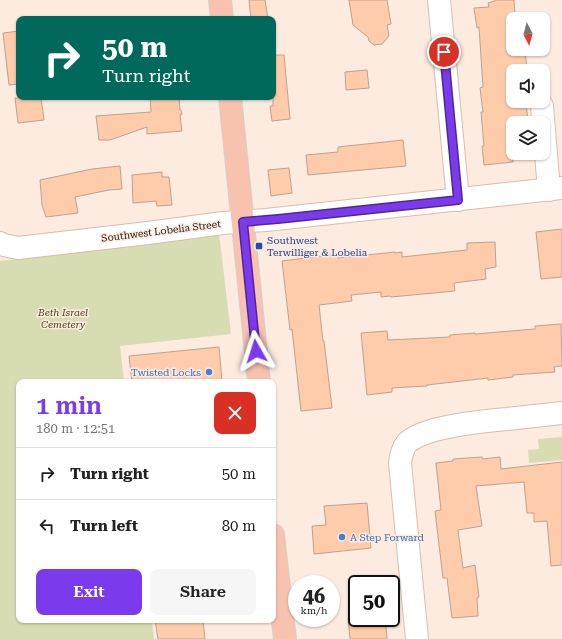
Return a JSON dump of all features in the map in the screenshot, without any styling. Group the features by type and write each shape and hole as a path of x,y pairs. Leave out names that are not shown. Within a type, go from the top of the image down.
{"main road":[{"path":"220,0 222,16"},
{"path":"230,100 259,379"},
{"path":"276,561 285,639"}],"street":[{"path":"439,0 458,200"},
{"path":"542,108 556,189"},
{"name":"Southwest Lobelia Street","path":"0,243 18,248 223,223 266,220 556,189"},
{"path":"417,639 400,463 403,449 407,443 415,437 448,426 562,413"}],"green space":[{"name":"Beth Israel Cemetery","path":"219,233 231,334 120,346 124,379 16,379 16,623 152,623 154,639 0,639 0,261"},
{"path":"562,437 562,460 529,463 528,450 539,449 538,439"}],"building":[{"path":"249,0 265,0 268,16 251,16"},
{"path":"349,0 387,0 391,24 387,25 389,36 382,44 374,45 369,41 368,37 353,25"},
{"path":"497,0 514,0 515,12 506,12 506,56 526,56 526,64 506,64 506,108 527,108 527,116 506,116 506,160 513,160 513,162 484,165 481,112 483,112 480,88 483,87 479,27 477,28 474,8 489,7 488,3"},
{"path":"16,31 16,84 9,85 3,33"},
{"path":"276,55 284,55 290,119 272,121 270,106 273,106 273,100 276,100"},
{"path":"367,70 369,88 346,90 345,72"},
{"path":"15,98 16,100 41,100 44,120 18,123"},
{"path":"150,100 179,100 182,114 180,115 182,131 147,134 147,127 110,140 99,140 96,116 151,112"},
{"path":"403,140 406,166 308,175 306,155 338,152 338,147"},
{"path":"120,166 122,189 75,197 78,213 46,217 42,205 40,180 92,169"},
{"path":"289,168 292,193 271,196 268,170"},
{"path":"162,172 162,177 169,177 172,205 157,206 156,201 133,203 132,175"},
{"path":"562,229 562,277 541,279 536,232"},
{"path":"495,242 496,267 485,269 486,279 454,283 455,291 391,297 381,297 381,292 351,295 352,301 319,305 332,408 301,411 292,329 290,330 282,261 337,254 338,258 395,252 402,252 402,257 467,250 467,243"},
{"path":"561,324 562,366 554,367 555,372 513,375 513,377 488,380 488,378 427,386 392,388 392,392 367,395 361,333 387,331 388,340 450,337 450,335 535,329 535,326"},
{"path":"219,347 222,379 132,379 129,356"},
{"path":"482,457 483,459 500,457 501,469 562,462 562,565 551,566 547,521 534,522 534,513 527,513 524,482 476,486 482,526 458,530 463,568 475,565 479,597 477,598 478,616 452,618 447,578 443,578 435,511 441,510 436,463 453,461 453,459"},
{"name":"A Step Forward","path":"367,503 371,548 314,554 312,526 326,525 324,506"},
{"path":"155,623 203,623 205,639 158,639"},
{"path":"349,627 386,627 387,639 350,639"}],"place":[{"name":"Southwest Terwilliger & Lobelia","path":"259,246"},
{"name":"Twisted Locks","path":"209,372"},
{"name":"A Step Forward","path":"342,537"}],"route":[{"path":"256,351 243,222 458,200 444,52"}]}
